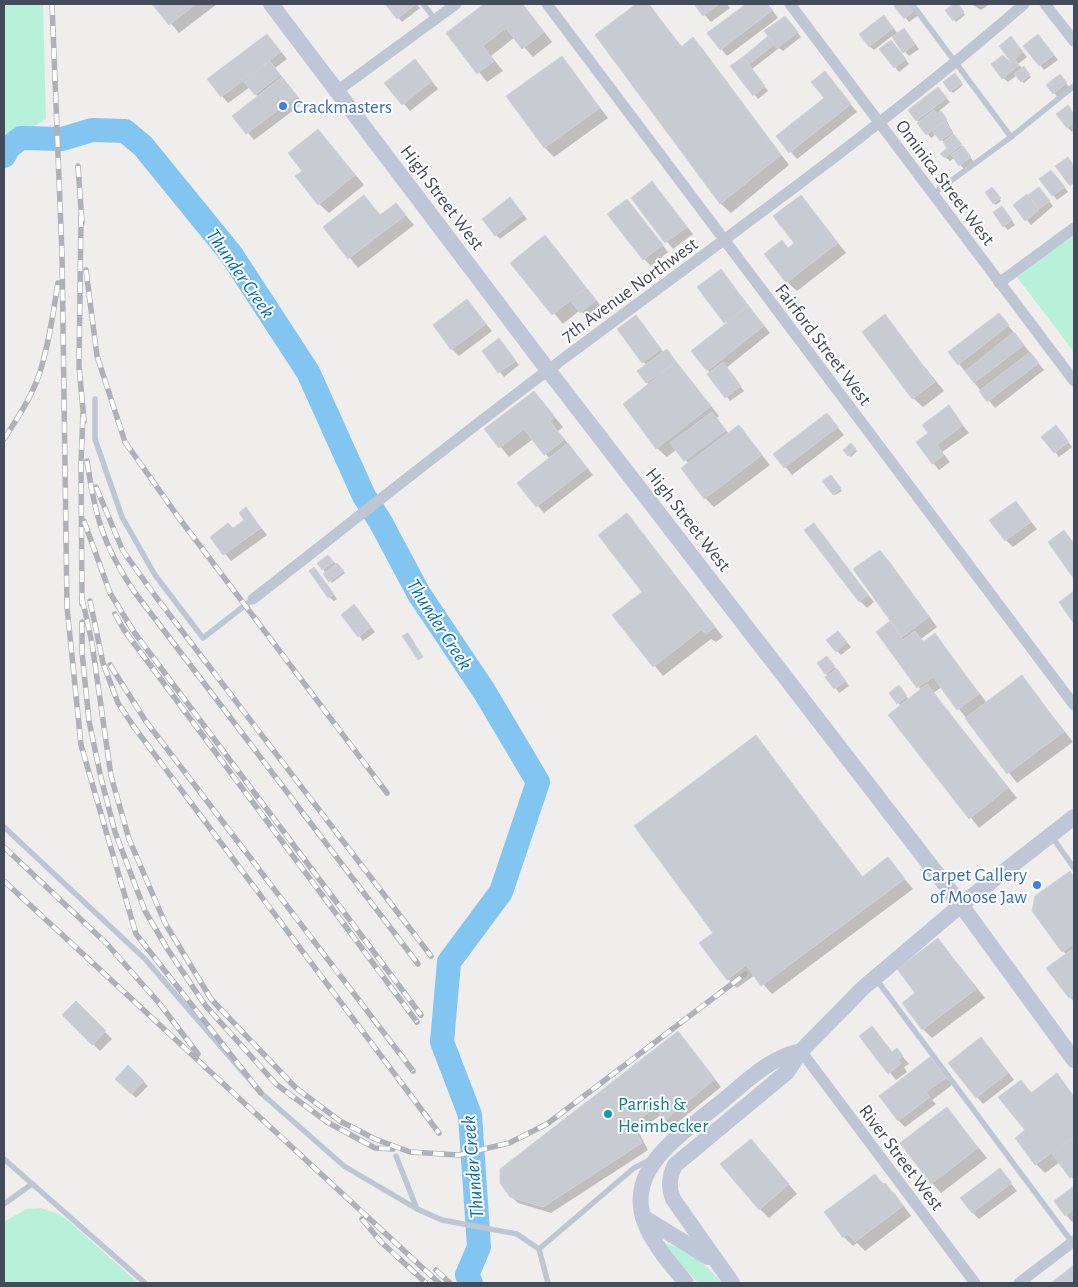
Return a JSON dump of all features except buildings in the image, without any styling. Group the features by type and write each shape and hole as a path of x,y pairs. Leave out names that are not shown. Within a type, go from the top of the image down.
{"main road":[{"name":"High Street West","path":"270,4 338,91 548,370 962,905 1074,1060"},
{"path":"732,1283 673,1199 669,1179 675,1166 787,1072 801,1051 863,988 962,905 1074,817"},
{"path":"686,1283 657,1247 643,1217 641,1207 642,1184 647,1170 667,1145 777,1058 801,1051"},
{"path":"643,1217 697,1249 721,1268"}],"street":[{"path":"338,91 456,4"},
{"name":"Fairford Street West","path":"547,4 723,241 1074,704"},
{"name":"Ominica Street West","path":"790,4 1074,381"},
{"name":"7th Avenue Northwest","path":"253,599 548,370 880,122 955,63 1024,4"},
{"path":"1045,4 1074,41"},
{"path":"999,283 1074,228"},
{"name":"River Street West","path":"801,1051 975,1283"},
{"path":"1019,1283 1073,1242"}],"lane":[{"path":"423,4 435,19"},
{"path":"912,4 1012,137"},
{"path":"934,194 1012,137 1074,86"},
{"path":"95,399 95,439 122,517 155,575 203,638 253,599"},
{"path":"4,827 146,959 261,1093 344,1166 417,1209 442,1220 517,1234 539,1250 548,1283"},
{"path":"1050,836 1074,868"},
{"path":"876,979 1073,1242"},
{"path":"396,1156 417,1209"},
{"path":"539,1250 634,1168 655,1158"},
{"path":"4,1159 145,1283"},
{"path":"4,1204 32,1184"}],"green space":[{"path":"4,4 43,4 46,119 4,144"},
{"path":"1074,226 1074,352 1013,272"},
{"path":"41,1208 61,1215 138,1283 4,1283 4,1222 26,1209"},
{"path":"662,1243 688,1253 709,1269 722,1283 698,1283"}],"waterway":[{"name":"Thunder Creek","path":"4,156 9,147 21,138 62,139 92,130 125,131 143,146 231,254 308,372 364,496 380,521 419,594 484,691 538,782 501,892 449,962 442,1042 470,1115 479,1247 467,1275 471,1283"}],"railway":[{"path":"52,4 62,254 67,607 81,745 136,934 261,1093"},
{"path":"78,166 82,223"},
{"path":"81,216 79,366 84,421"},
{"path":"86,270 97,356 125,442 179,518 387,793"},
{"path":"4,439 36,384 48,341 58,283"},
{"path":"82,604 81,462 83,414"},
{"path":"87,461 101,528 114,558 133,590 418,964"},
{"path":"96,487 123,551 156,597 431,956"},
{"path":"84,521 110,593 134,632 421,1015"},
{"path":"82,598 92,643 111,776 129,839 165,923 211,999 296,1088 340,1121 375,1139 410,1152 459,1155 509,1143 547,1124 745,974"},
{"path":"90,601 103,663 118,703 134,727 439,1133"},
{"path":"115,614 124,630 417,1022"},
{"path":"82,622 82,652 89,721 115,832 145,911 168,950 205,1005 276,1084 327,1122 375,1148 393,1149"},
{"path":"110,665 145,720 413,1071"},
{"path":"4,847 107,944 159,1003 198,1054"},
{"path":"4,881 439,1283"},
{"path":"362,1219 381,1242 426,1283"},
{"path":"436,1270 450,1283"}],"place":[{"name":"Crackmasters","path":"283,106"},
{"name":"Carpet Gallery of Moose Jaw","path":"1037,885"},
{"name":"Parrish & Heimbecker","path":"608,1114"}]}
